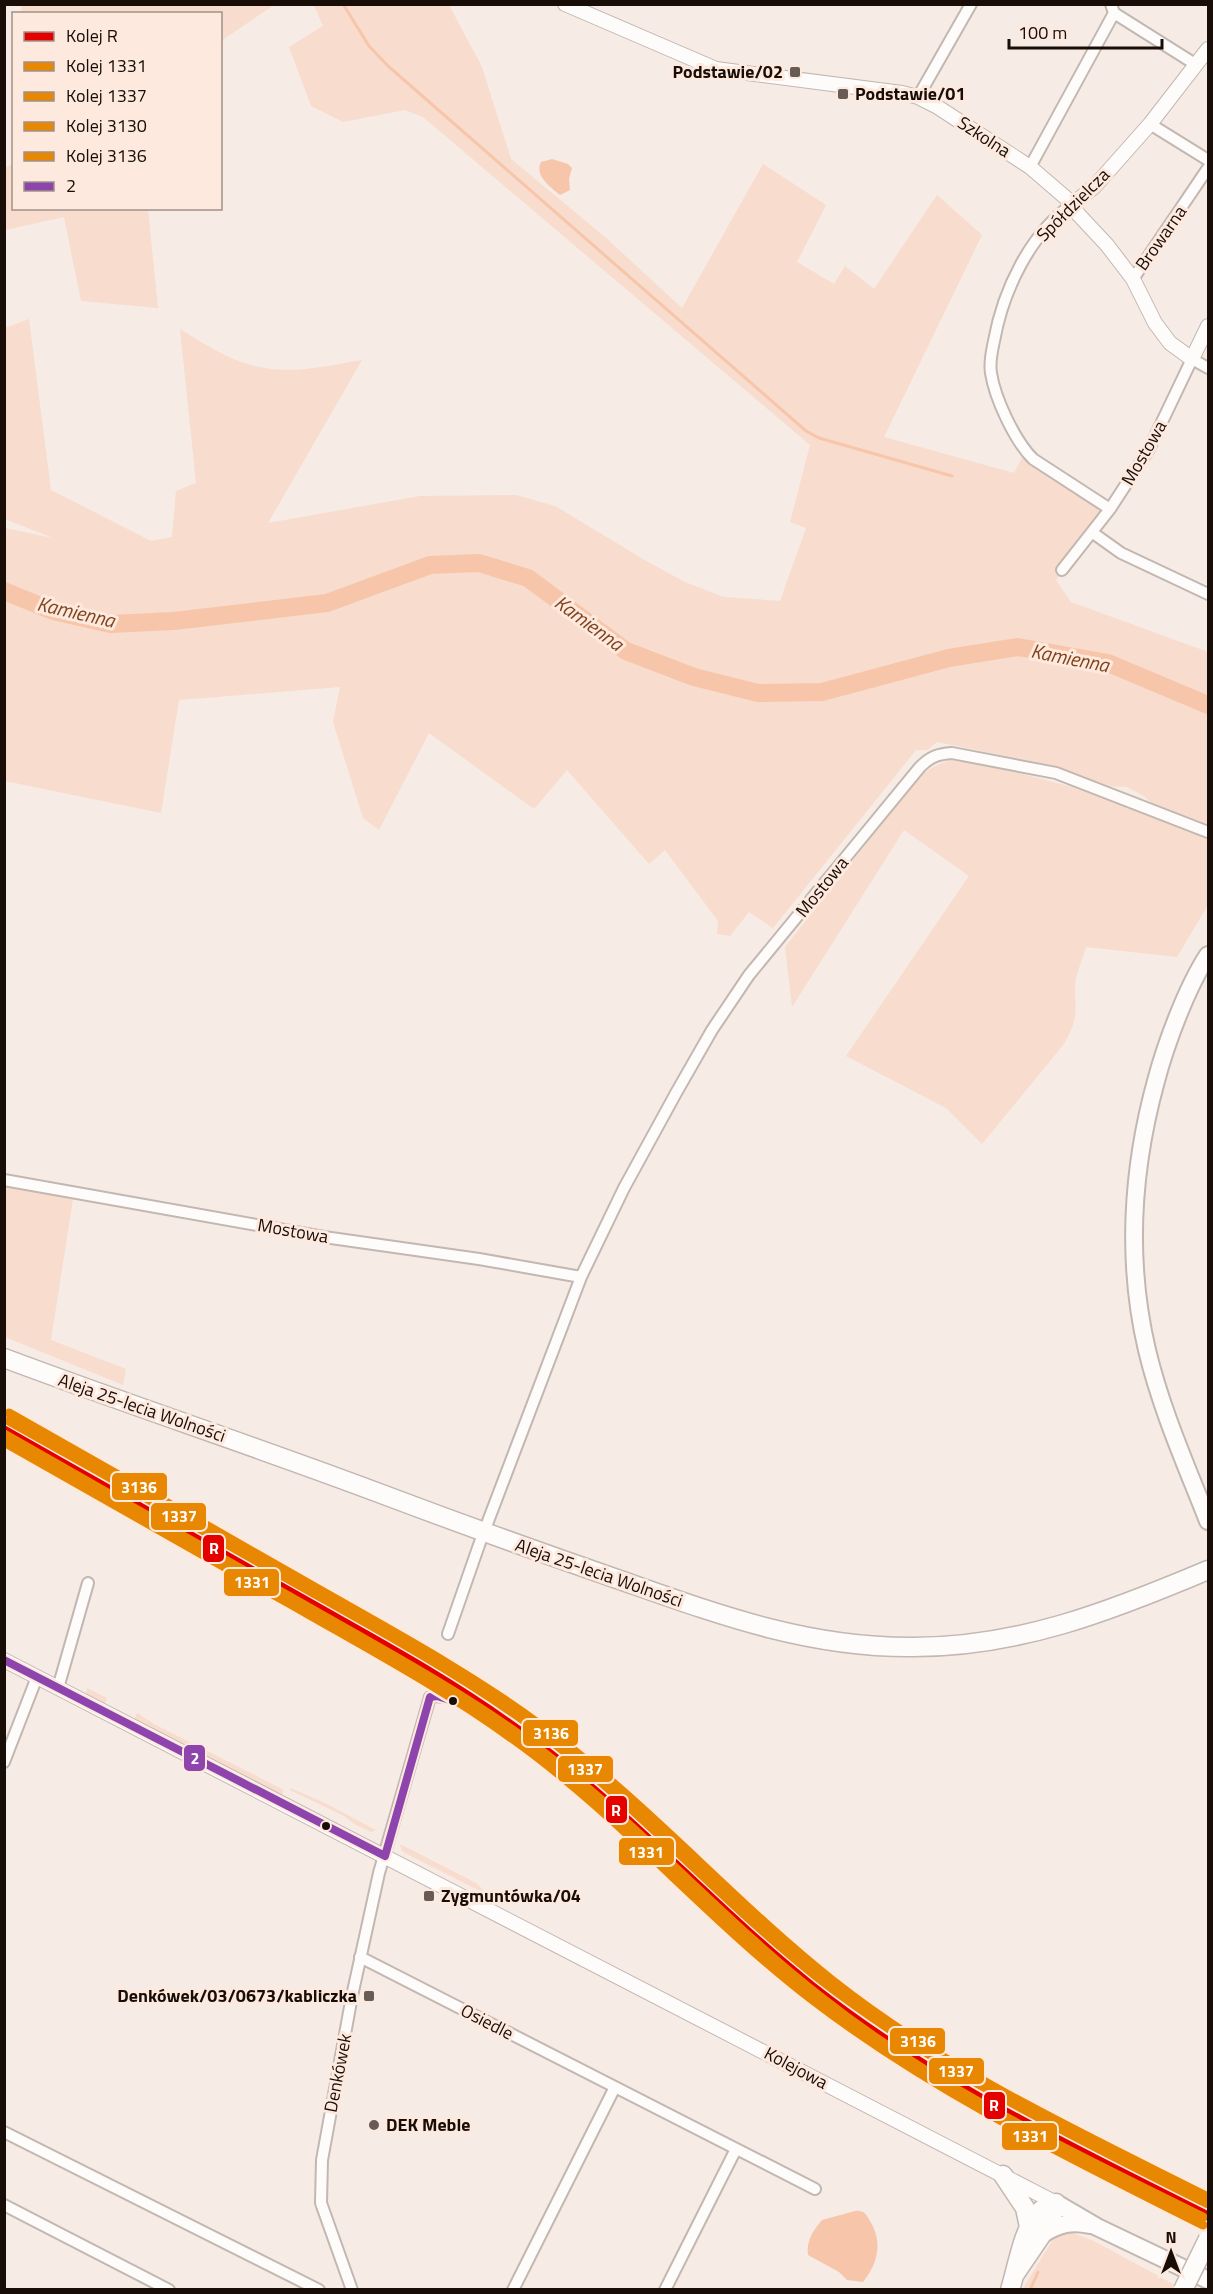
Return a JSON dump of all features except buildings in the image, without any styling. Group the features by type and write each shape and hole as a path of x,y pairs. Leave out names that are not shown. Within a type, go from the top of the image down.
{"main road":[{"path":"1209,955 1182,1008 1162,1056 1150,1102 1140,1148 1134,1254 1137,1295 1156,1384 1209,1521"},
{"name":"Aleja 25-lecia Wolności","path":"4,1358 322,1472 484,1533 780,1632 861,1645 911,1647 946,1645 1048,1629 1080,1621 1136,1601 1209,1570"},
{"path":"1003,2175 1025,2208 1036,2231"},
{"path":"1012,2282 1036,2231 1038,2212 1056,2202"},
{"name":"Kolejowa","path":"1056,2202 1097,2227 1209,2280"},
{"path":"1036,2231 1069,2223 1097,2227"},
{"path":"1183,2289 1209,2239"}],"street":[{"name":"Szkolna","path":"565,4 716,69 918,97 936,106 1030,167 1073,204"},
{"path":"918,97 971,4"},
{"path":"1030,167 1112,9 1195,64"},
{"name":"Spółdzielcza","path":"1110,509 1032,459 1013,433 991,373 991,358 1001,309 1017,269 1032,247 1055,220 1095,186 1150,123 1195,64 1208,52"},
{"path":"1150,123 1209,160"},
{"name":"Browarna","path":"1133,279 1209,168"},
{"name":"Browarna","path":"1073,204 1078,214 1107,245 1133,279 1155,323 1170,343 1192,359"},
{"name":"Mostowa","path":"1062,570 1093,533 1149,449 1209,326"},
{"path":"1192,359 1209,368"},
{"path":"1093,533 1121,553 1209,594"},
{"name":"Mostowa","path":"448,1634 581,1277 624,1188 676,1093 749,975 928,758 937,754 952,753 1056,773 1209,832"},
{"name":"Mostowa","path":"4,1180 324,1237 479,1259 581,1277"},
{"path":"58,1688 88,1583"},
{"name":"Kolejowa","path":"4,1660 1056,2202"},
{"path":"4,1762 37,1677"},
{"path":"385,1856 430,1697 436,1696 446,1698 479,1713 548,1762 619,1822 694,1896"},
{"name":"Denkówek","path":"352,2289 326,2222 321,2202 320,2179 360,1957 385,1856"},
{"name":"Osiedle","path":"360,1957 815,2189"},
{"path":"513,2289 615,2088"},
{"path":"4,2132 319,2289"},
{"path":"665,2289 736,2149"},
{"path":"4,2205 169,2289"}],"shaded area":[{"path":"21,4 274,5 222,40 222,12 21,12"},
{"path":"314,5 449,5 482,67 511,159 605,237 682,308 763,164 826,205 797,262 834,284 845,266 874,289 937,195 982,235 884,437 1014,473 1025,452 1110,509 1056,580 1071,602 1208,652 1208,824 1153,804 1127,787 1109,786 1046,764 937,742 927,750 916,750 773,928 749,912 730,936 717,934 718,921 665,850 649,864 567,770 534,809 429,733 379,830 363,818 333,722 340,687 179,700 161,813 5,781 5,528 53,538 5,519 5,328 29,319 51,490 151,541 172,537 176,491 196,483 180,329 223,354 241,362 265,368 306,369 362,360 268,523 420,496 516,495 555,506 685,582 724,597 780,601 806,528 790,522 810,445 423,117 405,110 343,122 311,106 289,47 323,26"},
{"path":"552,159 568,164 572,168 569,179 570,190 560,195 544,181 540,172 541,162"},
{"path":"12,164 12,210 148,210 158,308 81,301 64,217 5,230 5,168"},
{"path":"958,759 974,761 1072,787 1208,837 1208,905 1177,957 1086,947 1075,984 1075,1015 1069,1035 982,1144 946,1108 846,1056 969,876 904,830 792,1007 785,947 919,777 937,765"},
{"path":"5,1186 73,1199 51,1340 126,1369 123,1385 5,1337"},
{"path":"87,1688 107,1698 105,1703 86,1696"},
{"path":"137,1713 154,1724 284,1790 282,1795 134,1720"},
{"path":"290,1788 323,1802 376,1830 371,1832 356,1825 344,1816"},
{"path":"400,1844 476,1883 490,1896 407,1854 402,1851"},
{"path":"855,2211 863,2212 867,2216 874,2229 877,2245 872,2268 863,2282 847,2280 839,2272 808,2255 811,2236 822,2220"},
{"path":"1070,2232 1094,2241 1175,2285 1172,2290 1022,2290 1052,2241 1058,2235"}],"waterway":[{"path":"343,4 369,46 388,66 806,431 819,438 952,476"},
{"name":"Kamienna","path":"4,591 53,611 110,624 174,621 327,603 430,565 479,563 528,578 626,651 694,677 758,693 822,692 949,658 1018,647 1108,663 1208,705"},
{"path":"1030,2290 1038,2272"}],"railway":[{"path":"1112,2150 1208,2199"}],"rail line":[{"name":"3136","path":"9,1413 398,1634 484,1686 578,1754 652,1817 795,1950 877,2013 968,2072 1063,2124 1208,2197"},
{"name":"1337","path":"9,1421 384,1633 495,1701 562,1749 637,1814 783,1948 866,2013 961,2074 1009,2101 1208,2204"},
{"name":"R","path":"4,1430 384,1645 466,1694 518,1730 595,1791 775,1956 859,2021 906,2053 1004,2111 1208,2216"},
{"name":"3130","path":"4,1434 391,1654 474,1704 567,1771 784,1967 866,2031 912,2062 1007,2118 1203,2217"},
{"name":"1331","path":"4,1442 458,1702 550,1767 625,1832 771,1967 856,2032 903,2063 1001,2121 1203,2225"}],"transit line":[{"name":"2","path":"4,1660 385,1856"},
{"name":"2","path":"385,1856 430,1697 437,1696 453,1701"}],"place":[{"name":"Podstawie/02","path":"795,72"},
{"name":"Podstawie/01","path":"843,94"},
{"name":"Zygmuntówka/04","path":"429,1896"},
{"name":"Denkówek/03/0673/kabliczka","path":"369,1996"},
{"name":"DEK Meble","path":"374,2125"}]}
